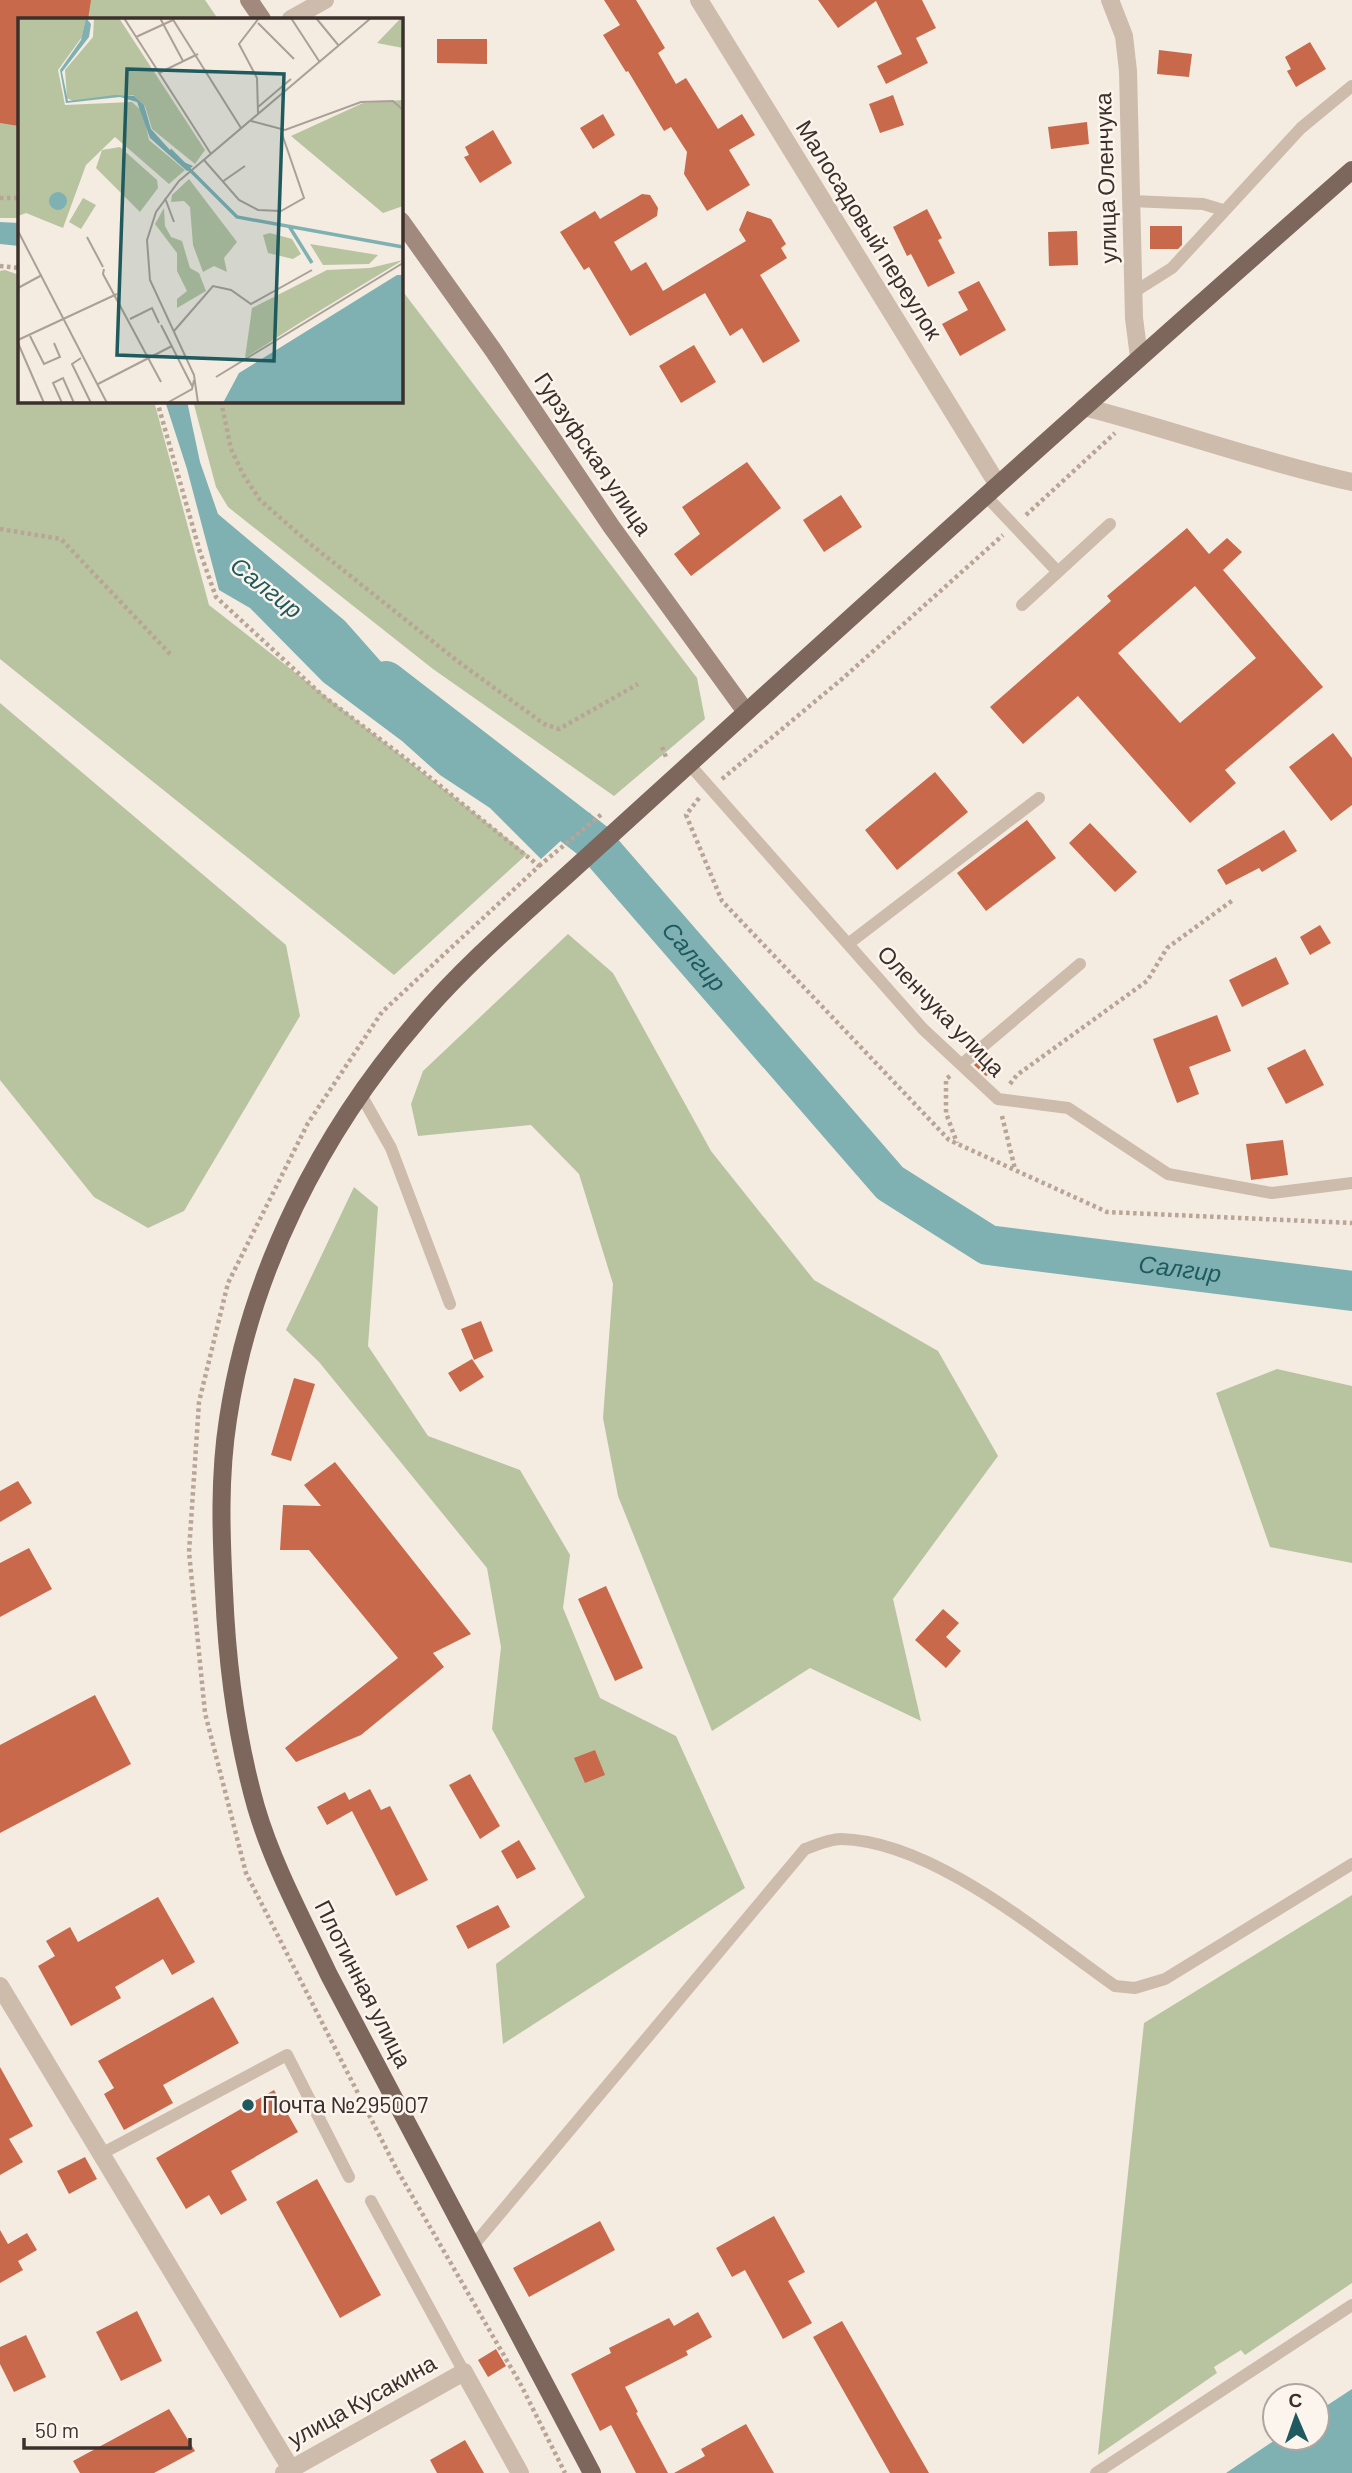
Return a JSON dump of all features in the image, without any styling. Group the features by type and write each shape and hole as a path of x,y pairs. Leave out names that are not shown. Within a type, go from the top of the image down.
{"main road":[{"path":"249,0 261,18"},
{"name":"Плотинная улица","path":"592,2473 329,1975 289,1891 257,1811 237,1729 226,1633 220,1520 228,1416 258,1296 287,1221 320,1159 360,1093 421,1015 548,892 746,712 1352,170"},
{"name":"Гурзуфская улица","path":"402,222 611,526 746,712"}],"street":[{"path":"293,18 325,0"},
{"name":"Малосадовый переулок","path":"699,0 992,490"},
{"name":"улица Оленчука","path":"1110,0 1124,36 1125,48 1139,358"},
{"path":"1084,407 1311,473 1352,482"},
{"path":"0,1986 290,2472"},
{"path":"464,2372 520,2473"},
{"name":"улица Кусакина","path":"290,2472 464,2372"}],"lane":[{"path":"1134,292 1172,268 1301,128 1352,86"},
{"path":"1131,201 1203,204 1223,210"},
{"path":"992,490 1014,525 1058,572"},
{"path":"1022,604 1110,524"},
{"name":"Оленчука улица","path":"689,764 923,1028 998,1099 1068,1108 1168,1174 1272,1193 1352,1184"},
{"path":"848,944 1039,798"},
{"path":"962,1065 1080,964"},
{"path":"360,1093 391,1148 450,1304"},
{"path":"472,2247 805,1849 838,1839 878,1843 961,1878 1115,1986 1135,1988 1165,1979 1352,1864"},
{"path":"101,2154 287,2055 349,2177"},
{"path":"371,2201 464,2372"},
{"path":"1097,2473 1352,2305"}],"path":[{"path":"0,198 18,198"},
{"path":"0,266 18,268"},
{"path":"157,402 200,552 216,597 322,695 422,771 539,866"},
{"path":"220,402 231,449 260,500 309,543 456,660 544,724 559,729 638,684"},
{"path":"710,789 842,680 1070,477 1130,419"},
{"path":"0,529 61,539 171,655"},
{"path":"565,2473 521,2385 396,2168 246,1873 205,1713 188,1552 198,1402 229,1283 308,1123 382,1012 539,866 605,811"},
{"path":"1015,1170 998,1099 1017,1075 1147,981 1167,948 1233,900"},
{"path":"958,1144 946,1113 945,1092 946,1079 962,1065"}],"green space":[{"path":"0,0 205,0 217,18 18,18 18,218 0,218"},
{"path":"0,271 18,275 18,402 154,402 209,605 527,854 394,975 0,659"},
{"path":"402,290 697,678 705,719 614,796 433,669 228,507 216,487 193,402 402,402"},
{"path":"0,703 286,945 300,1016 184,1211 148,1228 94,1197 0,1080"},
{"path":"568,934 613,973 711,1151 814,1280 938,1351 998,1456 893,1599 921,1721 810,1668 712,1731 618,1496 603,1418 613,1284 579,1174 531,1125 418,1136 411,1104 423,1071"},
{"path":"354,1187 378,1207 368,1346 428,1436 520,1470 570,1555 563,1608 600,1698 676,1736 745,1888 503,2044 496,1964 585,1897 492,1729 501,1647 487,1568 319,1362 286,1330"},
{"path":"1277,1369 1352,1386 1352,1563 1270,1547 1216,1393"},
{"path":"1352,1895 1352,2283 1245,2355 1241,2350 1214,2367 1217,2373 1098,2455 1144,2023"}],"water":[{"path":"0,222 18,223 18,246 0,244"},
{"path":"165,402 187,402 200,462 218,514 345,621 476,769 548,810 591,813 541,859 490,808 440,775 402,741 323,682 250,608 219,590 187,469"},
{"path":"1352,2389 1352,2473 1226,2473 1261,2449 1261,2452 1331,2452 1331,2403"}],"building":[{"path":"0,0 91,0 88,18 18,18 18,126 0,123"},
{"path":"604,0 636,0 665,48 658,53 676,84 686,78 718,129 742,114 755,135 729,150 750,185 707,211 684,174 687,152 671,127 664,131 603,35 620,25"},
{"path":"818,0 922,0 936,28 916,38 928,63 886,84 877,66 902,54 876,1 838,28"},
{"path":"437,39 487,39 487,64 437,63"},
{"path":"1310,42 1326,69 1296,87 1287,71 1291,69 1285,57"},
{"path":"1159,50 1192,54 1189,77 1157,74"},
{"path":"893,95 904,125 880,133 869,104"},
{"path":"603,114 615,135 593,149 580,128"},
{"path":"1087,122 1089,144 1051,149 1048,127"},
{"path":"493,130 512,163 480,183 464,157 469,155 465,147"},
{"path":"642,194 650,195 658,208 657,216 614,242 631,271 646,262 663,291 746,241 739,230 747,211 771,219 786,244 781,248 787,258 760,275 800,341 763,363 742,328 730,336 705,293 630,336 589,267 584,270 560,232 595,211 600,219"},
{"path":"927,209 942,238 938,240 955,273 928,287 911,254 907,256 893,227"},
{"path":"1150,226 1182,226 1182,245 1178,249 1150,249"},
{"path":"1077,231 1078,265 1049,266 1048,232"},
{"path":"979,281 1006,330 960,356 942,324 968,310 958,292"},
{"path":"694,345 716,382 681,403 659,366"},
{"path":"747,462 781,508 691,576 674,554 700,534 682,507"},
{"path":"841,495 862,527 824,552 803,520"},
{"path":"1187,528 1209,554 1227,538 1242,552 1223,570 1323,687 1225,770 1236,783 1190,823 1078,696 1023,744 990,707 1111,601 1107,596","holes":["1195,586 1256,658 1180,723 1118,653"]},
{"path":"1333,733 1352,758 1352,805 1331,821 1289,767"},
{"path":"935,772 968,812 897,870 865,830"},
{"path":"1027,820 1056,858 986,911 957,873"},
{"path":"1090,823 1137,872 1115,892 1069,843"},
{"path":"1284,830 1297,851 1262,872 1259,868 1226,885 1217,870"},
{"path":"1320,925 1331,943 1310,955 1300,937"},
{"path":"1276,957 1289,984 1242,1007 1229,980"},
{"path":"1217,1015 1231,1051 1189,1067 1199,1094 1177,1103 1153,1039"},
{"path":"1305,1049 1324,1085 1286,1104 1267,1068"},
{"path":"989,1053 999,1067 986,1076 974,1065"},
{"path":"1283,1140 1288,1175 1251,1180 1246,1144"},
{"path":"481,1321 493,1351 474,1360 461,1329"},
{"path":"472,1359 484,1377 460,1392 448,1373"},
{"path":"294,1378 315,1384 291,1461 271,1455"},
{"path":"335,1462 471,1634 433,1653 444,1667 361,1735 296,1762 285,1748 398,1658 309,1550 280,1550 283,1505 321,1506 304,1485"},
{"path":"18,1481 32,1503 0,1522 0,1491"},
{"path":"29,1548 52,1589 0,1617 0,1563"},
{"path":"606,1586 643,1668 615,1681 578,1599"},
{"path":"943,1609 959,1623 946,1637 961,1651 946,1668 915,1640"},
{"path":"95,1695 131,1764 0,1833 0,1745"},
{"path":"595,1750 605,1775 585,1783 574,1758"},
{"path":"470,1774 500,1826 480,1839 449,1785"},
{"path":"370,1789 381,1810 390,1806 428,1880 396,1896 352,1811 327,1825 317,1807 345,1792 349,1800"},
{"path":"519,1840 536,1869 517,1879 501,1851"},
{"path":"158,1897 195,1962 172,1975 163,1959 115,1987 121,1998 71,2026 38,1966 55,1956 46,1941 70,1927 78,1942"},
{"path":"498,1905 510,1927 468,1949 456,1926"},
{"path":"213,1997 239,2043 163,2085 173,2103 124,2130 104,2094 114,2088 98,2061"},
{"path":"0,2067 33,2126 9,2139 23,2162 0,2175"},
{"path":"274,2090 298,2132 231,2171 247,2200 221,2215 209,2195 186,2209 156,2158"},
{"path":"85,2157 97,2179 69,2194 57,2171"},
{"path":"317,2179 381,2295 340,2318 276,2202"},
{"path":"774,2216 805,2272 788,2281 812,2323 783,2339 745,2270 732,2277 716,2248"},
{"path":"600,2221 615,2250 529,2297 513,2268"},
{"path":"0,2230 8,2244 27,2233 37,2250 18,2261 23,2270 0,2283"},
{"path":"137,2311 162,2361 121,2381 96,2332"},
{"path":"698,2312 712,2337 686,2351 688,2355 625,2387 668,2473 636,2473 611,2425 600,2431 571,2374 611,2353 609,2348 669,2318 674,2326"},
{"path":"842,2321 929,2473 890,2473 813,2337"},
{"path":"26,2335 46,2377 14,2392 0,2364 0,2347"},
{"path":"496,2349 506,2366 488,2377 478,2360"},
{"path":"169,2409 195,2451 154,2473 80,2473 73,2461"},
{"path":"746,2424 774,2473 674,2473 705,2456 701,2449"},
{"path":"465,2440 484,2473 437,2473 430,2460"}],"waterway":[{"name":"Салгир","path":"386,681 593,841 890,1183 988,1245 1352,1291"}],"place":[{"name":"Почта №295007","path":"248,2105"}]}
